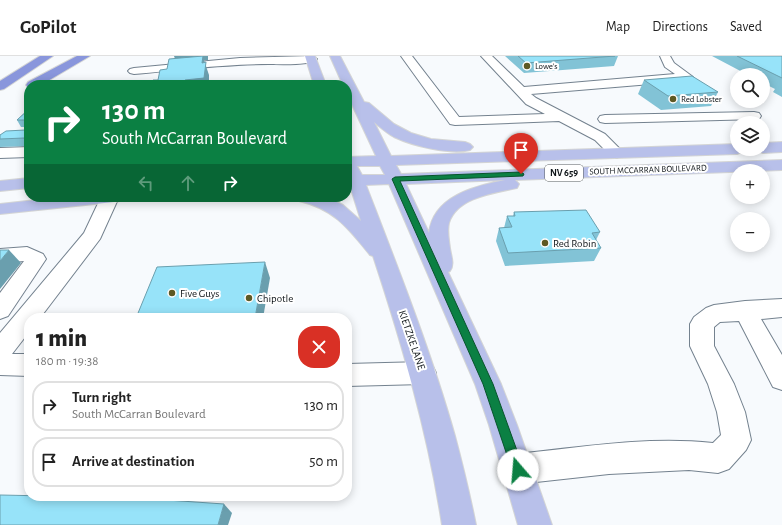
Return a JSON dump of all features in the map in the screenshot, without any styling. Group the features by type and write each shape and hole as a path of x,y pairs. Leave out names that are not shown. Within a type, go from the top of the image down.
{"highway":[{"path":"0,86 48,56"},
{"path":"41,80 85,56"}],"main road":[{"path":"335,56 347,80"},
{"path":"311,57 318,80"},
{"path":"352,91 391,170 465,330 488,384 518,470 535,525"},
{"path":"356,99 387,126 410,138 449,146 509,150 609,153"},
{"path":"770,148 782,147"},
{"name":"SOUTH MCCARRAN BOULEVARD","path":"352,181 391,170 609,153 730,149"},
{"name":"SOUTH MCCARRAN BOULEVARD","path":"352,163 391,170 566,173 782,165"},
{"path":"465,330 443,264 439,236 440,223 446,213 453,206 477,193 497,187 566,173"},
{"name":"KIETZKE LANE","path":"352,181 384,259 424,373 435,410 450,473 459,525"},
{"path":"0,186 24,184"},
{"path":"0,196 24,193"},
{"path":"0,209 64,202"},
{"path":"322,202 329,204 344,214 360,230 384,259"}],"lane":[{"path":"406,56 455,121 562,117"},
{"path":"486,56 520,91 532,101 600,137 609,153"},
{"path":"520,91 687,77 669,65 665,56"},
{"path":"134,71 240,61 285,62 311,57"},
{"path":"128,80 142,59"},
{"path":"605,119 730,116"},
{"path":"0,152 24,152"},
{"path":"30,313 93,235 108,202"},
{"path":"0,256 27,254 36,259 0,310"},
{"path":"518,470 609,459 688,455 718,458 736,440 731,412 722,384 702,346 702,324 714,314 744,310 782,308"},
{"path":"744,310 782,379"},
{"path":"0,351 24,321"},
{"path":"0,364 24,366"},
{"path":"352,375 424,373"}],"building":[{"path":"203,56 202,63 206,62 204,78 158,80 160,70 167,69 169,59"},
{"path":"518,56 615,56 526,63"},
{"path":"737,56 782,56 782,78 770,72 770,68 762,68"},
{"path":"692,76 718,92 668,96 644,80"},
{"path":"24,114 24,120 17,120"},
{"path":"24,130 24,138 0,139 0,135 6,131"},
{"name":"Red Robin","path":"586,210 600,232 592,233 601,248 508,253 499,228 512,227 507,216 515,216 514,212"},
{"path":"0,250 9,250 0,261"},
{"path":"265,262 256,313 138,313 157,267"},
{"path":"0,495 24,496 24,501 181,501 224,504 218,525 0,525"}],"place":[{"name":"Lowe's","path":"527,66"},
{"name":"Red Lobster","path":"673,99"},
{"name":"Red Robin","path":"545,243"},
{"name":"Five Guys","path":"172,293"},
{"name":"Chipotle","path":"249,298"}],"route":[{"path":"518,470 504,425 488,384 465,330 395,179 521,174"}]}
